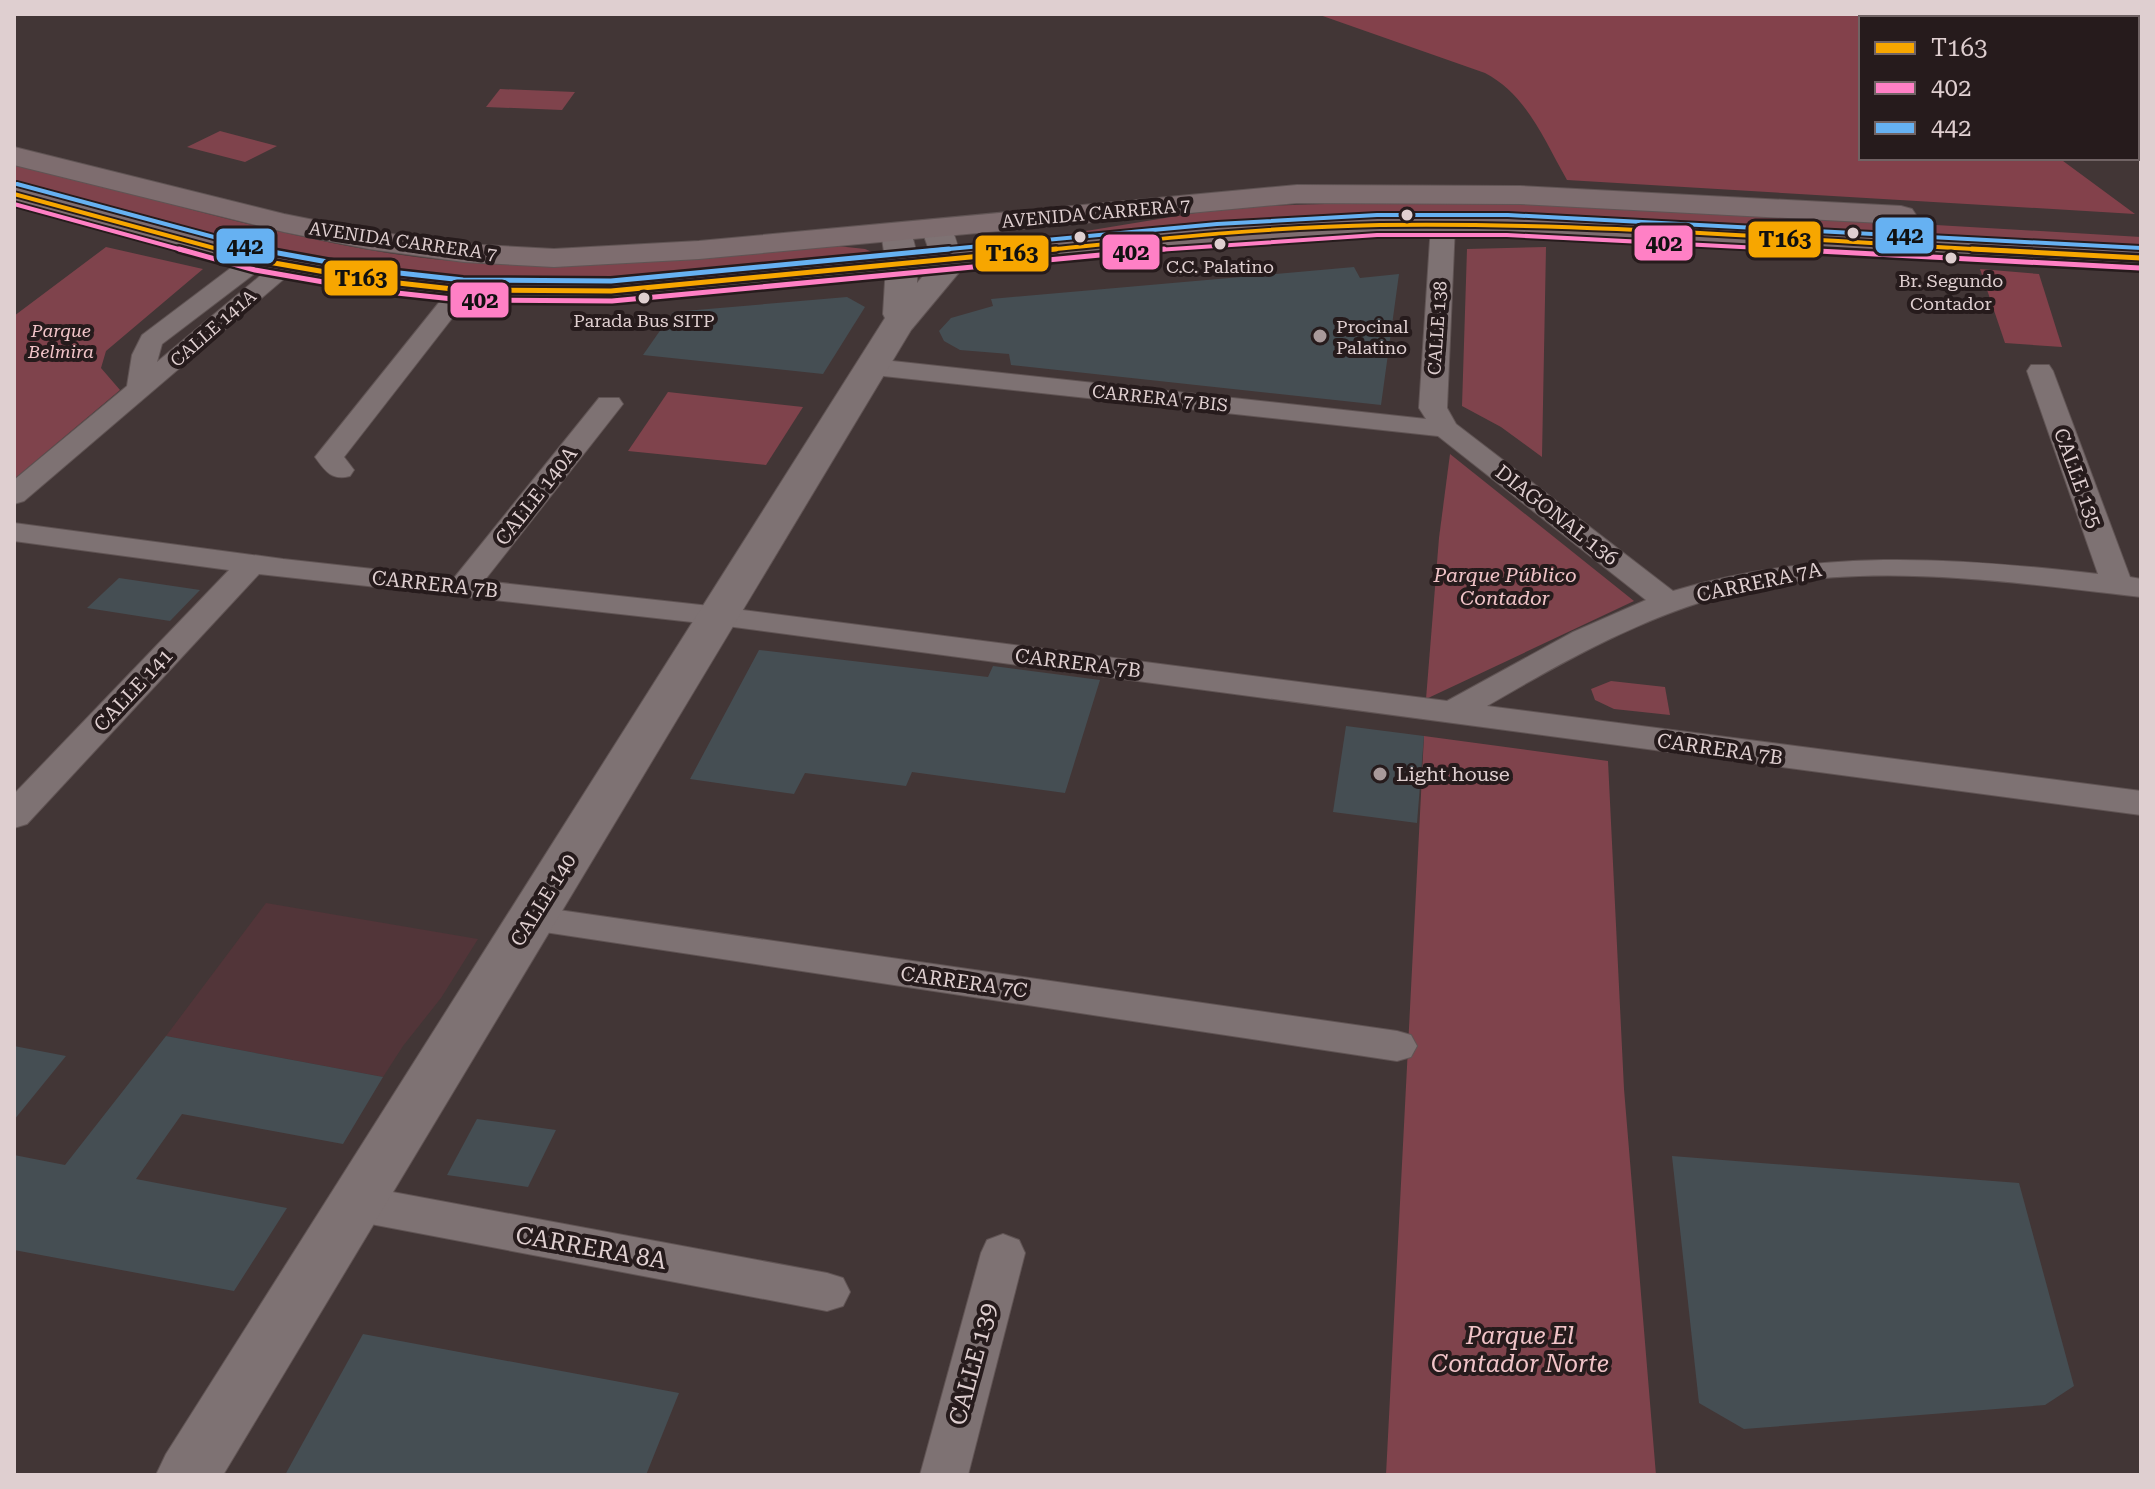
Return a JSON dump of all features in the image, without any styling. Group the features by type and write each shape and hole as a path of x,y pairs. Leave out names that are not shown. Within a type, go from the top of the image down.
{"main road":[{"name":"AVENIDA CARRERA 7","path":"14,156 284,223 369,240 464,253 606,257 896,232 942,246 1443,225 1516,226 2141,258"},
{"name":"AVENIDA CARRERA 7","path":"14,194 272,263 371,280 462,290 611,291 902,265 942,246 1098,226 1170,206 1297,194 1520,195 2141,228"}],"street":[{"name":"CALLE 138","path":"1443,225 1432,396 1433,408 1446,429"},
{"name":"CALLE 140","path":"896,232 902,265 897,325"},
{"name":"CALLE 140","path":"188,1475 874,367 897,325 942,274 942,246"},
{"name":"CALLE 141A","path":"14,495 140,390 272,263"},
{"path":"340,470 329,457 462,290"},
{"name":"CARRERA 7 BIS","path":"874,367 1446,429"},
{"name":"CALLE 135","path":"2040,371 2129,586"},
{"name":"CALLE 140A","path":"463,587 609,404"},
{"name":"DIAGONAL 136","path":"1446,429 1668,602"},
{"name":"CARRERA 7B","path":"14,532 252,563 719,616 2141,803"},
{"name":"CALLE 141","path":"14,816 252,563"},
{"name":"CARRERA 7A","path":"1451,713 1544,660 1668,602 1782,574 1869,565 1962,568 2129,586"},
{"name":"CARRERA 7C","path":"531,919 1397,1046"},
{"name":"CARRERA 8A","path":"355,1203 827,1292"},
{"name":"CALLE 139","path":"944,1475 1003,1253"}],"shaded area":[{"path":"1317,14 2141,14 2141,105 2139,16 1859,16 1859,160 2062,160 2135,214 1567,180 1523,106 1500,82 1485,73"},
{"path":"1980,269 2039,274 2062,347 2005,343"},
{"path":"266,903 478,939 441,998 383,1077 166,1036"}],"green space":[{"path":"500,89 575,92 562,110 486,107"},
{"path":"220,131 277,146 245,162 187,147"},
{"path":"14,165 264,228 416,257 519,265 571,265 828,245 865,249 884,257 544,283 369,269 255,249 14,186"},
{"path":"1417,201 1612,206 2141,237 2141,251 1631,222 1425,217 1322,218 971,250 1232,207"},
{"name":"Parque Belmira","path":"106,247 203,269 106,351 101,368 120,390 14,479 14,316"},
{"path":"1546,247 1542,457 1501,427 1462,406 1467,249"},
{"path":"668,392 803,407 766,465 628,451"},
{"name":"Parque Público Contador","path":"1450,454 1634,601 1426,699 1439,538"},
{"path":"1611,681 1665,687 1670,715 1614,709 1595,700 1591,689"},
{"name":"Parque El Contador Norte","path":"1424,736 1608,761 1624,1089 1656,1475 1386,1475"}],"building":[{"path":"1354,267 1360,278 1399,274 1381,405 1011,365 1009,354 960,350 944,341 939,331 951,318 993,306 991,299"},
{"path":"847,297 865,307 823,374 643,355 673,312"},
{"path":"119,578 200,590 170,621 87,608"},
{"path":"759,650 988,677 993,666 1100,680 1065,793 912,772 906,786 805,773 794,794 690,779"},
{"name":"Light house","path":"1346,726 1424,736 1417,823 1333,812"},
{"path":"166,1036 383,1077 343,1144 182,1114 136,1179 287,1208 234,1291 14,1250 14,1155 65,1165"},
{"path":"14,1046 66,1056 14,1120"},
{"path":"477,1119 556,1130 528,1187 447,1175"},
{"path":"1672,1156 2019,1183 2074,1386 2045,1405 1744,1429 1699,1403"},
{"path":"363,1334 679,1393 646,1475 285,1475"}],"transit line":[{"name":"442","path":"17,184 259,250 372,270 463,280 611,281 1217,224 1377,215 1508,215 2141,248"},
{"name":"T163","path":"14,194 257,260 371,280 462,290 611,291 1218,234 1377,225 1507,225 2141,258"},
{"name":"402","path":"14,204 255,270 369,290 462,300 612,301 1219,244 1377,235 1507,235 2140,268"}],"place":[{"name":"C.C. Palatino","path":"1220,244"},
{"name":"Br. Segundo Contador","path":"1951,258"},
{"name":"Parada Bus SITP","path":"644,298"},
{"name":"Procinal Palatino","path":"1320,336"},
{"name":"Light house","path":"1380,774"}]}
